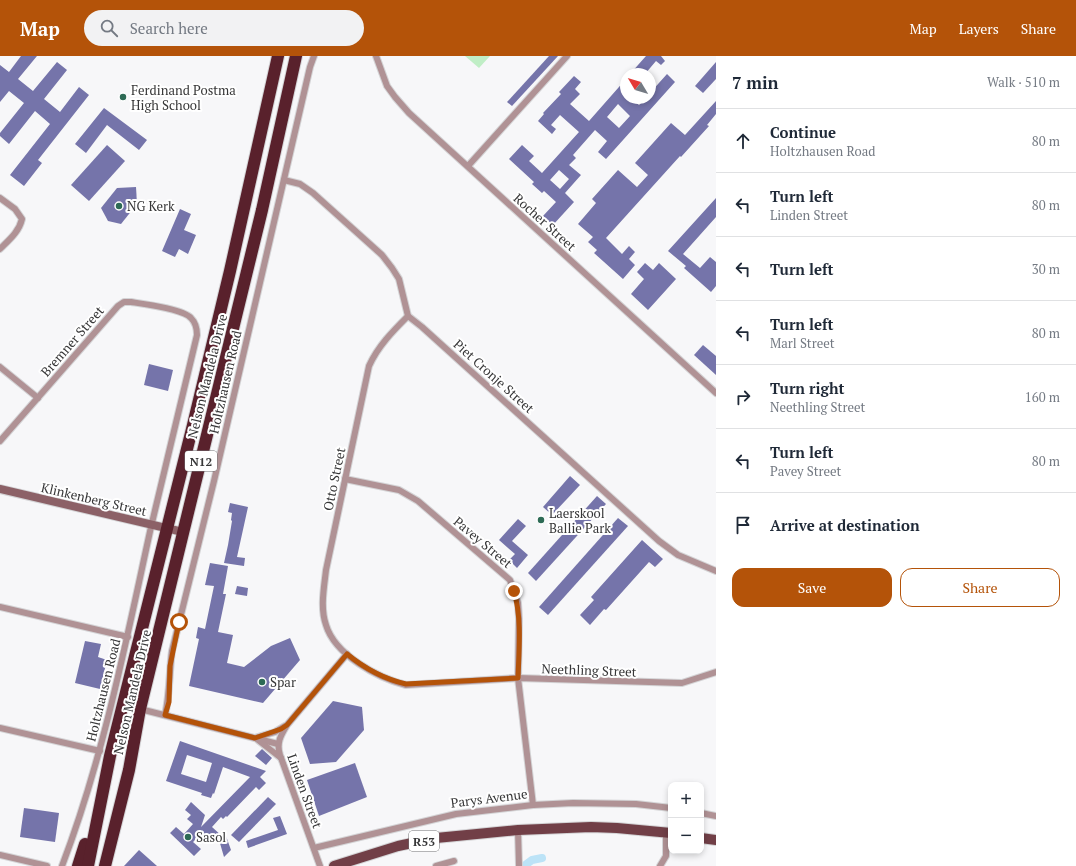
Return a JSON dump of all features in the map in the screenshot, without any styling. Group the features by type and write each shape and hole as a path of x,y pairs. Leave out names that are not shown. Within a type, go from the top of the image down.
{"highway":[{"name":"Nelson Mandela Drive","path":"88,866 98,809 110,756 230,271 278,56"},
{"name":"Nelson Mandela Drive","path":"105,866 129,770 140,709 262,210 296,56"},
{"path":"78,866 98,809"}],"main road":[{"name":"R53","path":"334,866 398,846 436,838 518,830 591,827 668,833"},
{"path":"704,838 716,840"}],"street":[{"name":"Holtzhausen Road","path":"165,715 169,702 172,651 214,481 310,67 314,56"},
{"name":"Rocher Street","path":"376,56 387,86 394,97 409,113 716,392"},
{"path":"468,166 567,56"},
{"path":"284,180 300,184 310,190 382,255 398,279 408,316"},
{"path":"0,198 20,216 22,220 20,227 0,249"},
{"name":"Bremner Street","path":"0,441 118,306 124,302 131,302 182,312"},
{"name":"Holtzhausen Road","path":"62,866 87,797 100,751 128,637 152,525 197,335 197,329 191,318 182,312"},
{"name":"Otto Street","path":"347,654 332,638 326,625 323,594 326,570 370,366 374,356 382,344 408,316"},
{"name":"Piet Cronje Street","path":"408,316 427,331 665,546 678,555 716,571"},
{"path":"0,367 38,398"},
{"name":"Pavey Street","path":"345,480 399,490 418,501 510,580 518,603 518,678 533,805"},
{"name":"Klinkenberg Street","path":"0,489 183,532"},
{"path":"0,607 128,637"},
{"path":"278,744 281,734 287,725 347,654"},
{"name":"Neethling Street","path":"347,654 366,668 379,675 406,684 518,678 682,683 716,672"},
{"name":"Linden Street","path":"140,709 278,744 320,866"},
{"path":"255,738 281,729 287,725"},
{"path":"0,728 100,751"},
{"path":"255,738 283,760"},
{"name":"Parys Avenue","path":"314,848 456,814 533,805 573,803 636,804 668,808"},
{"path":"704,814 716,816"},
{"path":"518,830 519,866"},
{"path":"660,866 666,858 668,841"},
{"path":"0,855 46,866"},
{"path":"436,866 454,861"}],"green space":[{"path":"465,56 490,56 479,68"}],"building":[{"path":"21,56 37,56 18,79 33,91 57,62 67,70 44,99 60,112 79,87 89,95 38,160 42,163 24,186 10,175 50,124 35,111 9,144 0,136 0,133 24,103 9,91 0,102 0,65 9,72"},
{"path":"549,56 558,56 512,106 507,102"},
{"path":"646,56 661,56 665,61 661,65 656,61 650,68 635,68"},
{"path":"716,62 716,79 703,93 695,86"},
{"path":"667,74 675,82 656,103 656,86"},
{"path":"574,76 581,82 575,89 580,94 570,104 589,121 620,86 620,104 655,104 606,159 598,152 607,141 595,130 573,155 576,158 569,165 581,175 565,193 574,202 553,225 543,216 556,202 544,191 542,193 532,184 534,182 509,159 522,145 534,156 529,161 542,173 579,132 560,115 551,125 556,129 552,134 538,121 544,114 543,113 561,94 559,92","holes":["618,104 630,116 619,128 607,117","559,170 569,179 560,189 550,180"]},
{"path":"716,101 716,114 707,125 709,126 606,238 622,254 629,246 635,252 629,259 635,265 623,279 594,253 597,250 588,242 593,237 578,224 596,203 592,199 618,170 637,187 648,175 635,163 671,123 685,135"},
{"path":"104,108 147,140 139,150 107,125 86,153 75,144"},
{"path":"107,145 125,161 89,201 71,185"},
{"name":"NG Kerk","path":"136,187 137,204 121,224 108,221 101,208 117,188"},
{"path":"716,198 716,217 683,254 700,268 710,257 716,262 716,286 711,292 684,268 686,266 668,251"},
{"path":"180,209 191,214 184,230 196,235 188,254 179,249 175,257 162,251"},
{"path":"645,263 653,270 659,263 676,279 648,310 631,294 644,279 637,272"},
{"path":"703,345 716,356 716,375 694,355"},
{"path":"149,364 173,370 168,391 144,385"},
{"path":"570,476 580,485 552,515 543,507"},
{"path":"597,496 606,504 536,581 528,573"},
{"path":"230,503 248,507 237,557 245,558 244,566 224,563 232,521 232,513 228,512"},
{"path":"618,518 628,526 548,615 539,607"},
{"path":"518,519 526,526 512,541 528,555 517,568 509,560 515,554 499,540"},
{"path":"642,540 663,559 655,567 649,562 606,610 604,609 590,625 580,615 594,600 591,597"},
{"path":"210,563 228,566 223,594 226,594 218,632 233,635 227,663 244,667 271,646 290,638 300,660 263,703 189,686 199,639 196,638 198,627 205,629 214,586 205,585"},
{"path":"237,586 248,588 247,596 235,594"},
{"path":"85,641 101,644 98,657 107,660 100,689 75,683"},
{"path":"333,701 362,707 364,730 336,762 310,764 301,738"},
{"path":"180,741 266,771 260,777 266,783 259,790 256,787 227,817 226,816 223,819 221,817 212,827 223,837 226,836 231,850 224,857 217,833 212,838 207,833 205,835 200,830 198,837 193,842 201,849 194,856 170,833 176,827 184,834 193,824 187,819 191,815 185,810 191,802 205,815 201,827 250,777 223,767 214,794 213,793 211,798 201,795 202,793 166,781","holes":["187,755 212,763 206,782 181,774"]},
{"path":"262,749 272,758 266,765 255,756"},
{"path":"355,763 367,797 319,816 307,780"},
{"path":"268,797 276,804 239,842 231,835"},
{"path":"24,808 59,813 55,842 20,837"},
{"path":"280,816 287,834 248,848 246,841 278,830 273,818"},
{"path":"139,850 157,866 124,866"}],"waterway":[{"path":"524,866 532,860 542,858"}],"place":[{"name":"Ferdinand Postma High School","path":"123,97"},
{"name":"NG Kerk","path":"119,206"},
{"name":"Laerskool Ballie Park","path":"541,520"},
{"name":"Spar","path":"262,682"},
{"name":"Sasol","path":"188,837"}],"route":[{"path":"179,622 172,651 169,702 165,715 255,738 281,729 287,725 347,654 366,668 398,683 416,685 518,678 519,619 518,603 514,591"}]}
